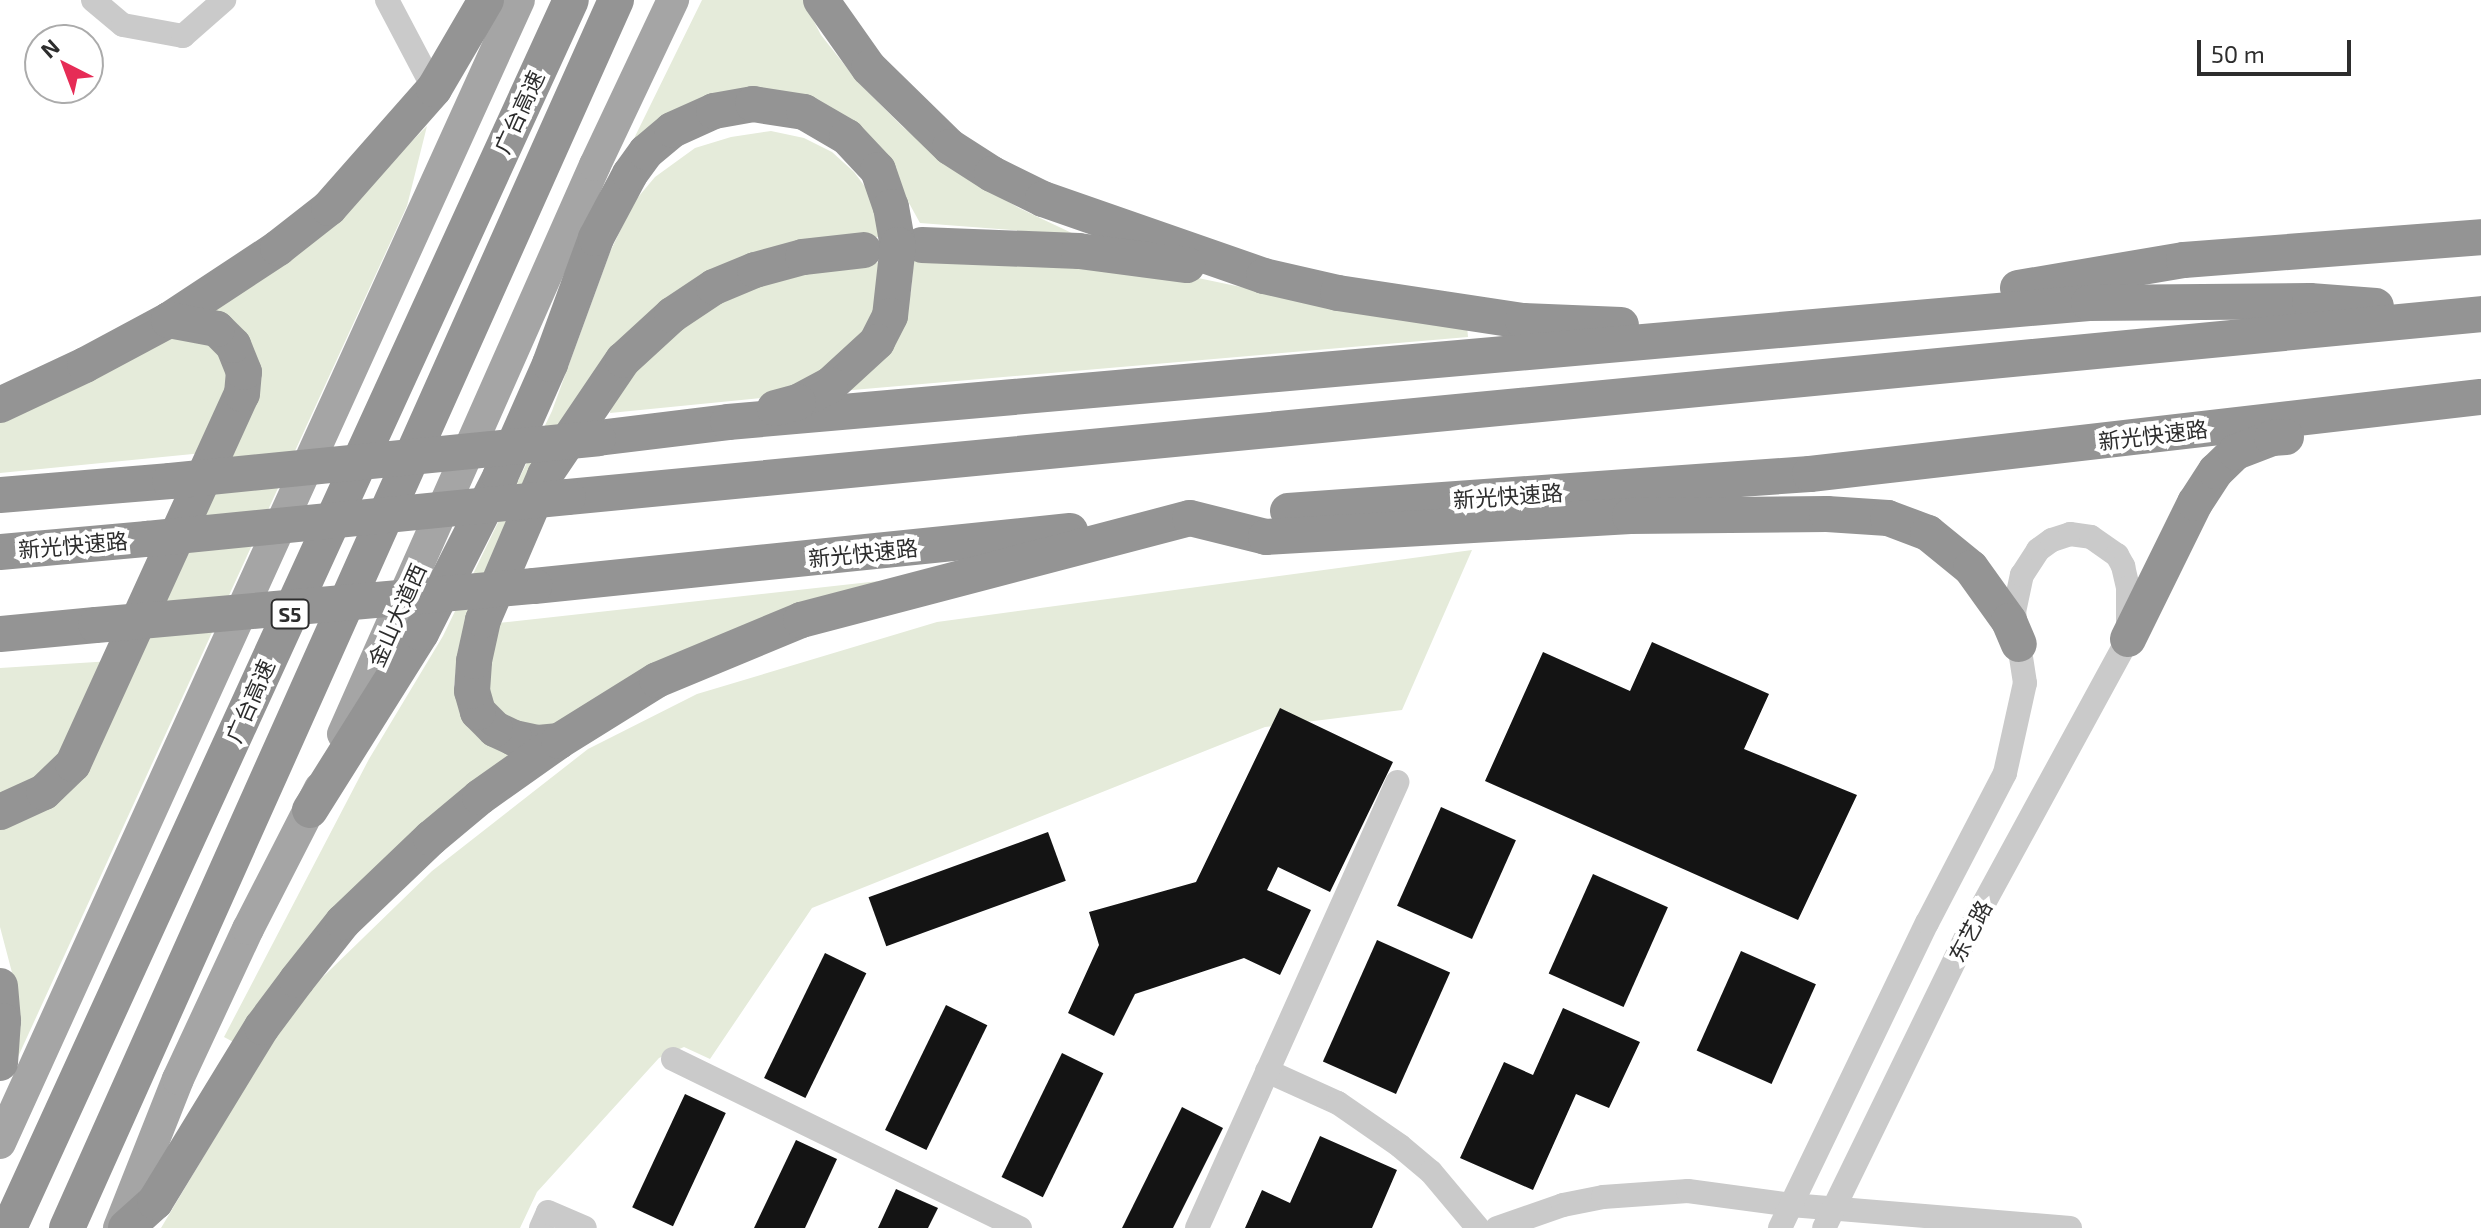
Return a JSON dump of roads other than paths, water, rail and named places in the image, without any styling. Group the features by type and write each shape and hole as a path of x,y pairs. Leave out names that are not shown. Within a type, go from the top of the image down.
{"highway":[{"path":"0,405 169,320 278,248 329,208 434,89 486,0"},
{"name":"广台高速","path":"9,1228 571,0"},
{"name":"广台高速","path":"67,1228 616,0"},
{"path":"821,0 835,24 878,77 950,147 992,174 1043,199 1264,276"},
{"path":"310,810 421,633 500,477 550,364 596,238 630,174 646,152 672,130 714,111 753,104 804,112 847,137 878,170 891,207 898,245 890,316 877,342 830,385 798,402 728,422"},
{"path":"1909,319 2019,287 2184,260 2481,237"},
{"path":"922,245 1079,251 1264,276 1338,293 1523,321 1750,330"},
{"path":"559,741 538,743 514,738 495,729 478,712 472,691 474,661 483,620 545,475 623,360 672,315 714,287 755,270 803,257 864,250"},
{"path":"0,495 170,481 728,422 1421,363 1750,330 2089,303 2310,301 2479,314"},
{"name":"新光快速路","path":"0,552 2479,314"},
{"path":"0,812 44,792 73,764 242,394 244,372 233,345 217,329 169,320"},
{"path":"2128,639 2195,503 2216,471 2236,452 2272,438 2385,431 2445,422 2481,400"},
{"name":"新光快速路","path":"0,634 534,586 1190,518 1810,474 2481,400"},
{"path":"126,1228 155,1202 262,1027 343,922 470,805 559,741 657,680 801,620 1190,518 1266,537 1630,516 1827,514 1888,518 1928,533 1971,568 2009,621 2019,644"},
{"path":"0,986 3,1021 0,1063"}],"main road":[{"path":"0,1143 519,0"},
{"name":"金山大道西","path":"119,1228 184,1066 248,929 310,810 595,165 673,0"}],"street":[{"path":"93,0 123,25 183,36 224,0"},
{"path":"387,0 434,89"},
{"name":"东艺路","path":"1780,1228 1927,923 2005,773 2025,683 2014,612 2022,575 2038,550 2070,534 2091,537 2117,555 2128,588 2128,639 1968,933 1829,1218"},
{"path":"1197,1228 1397,782"},
{"path":"673,1059 1020,1228"},
{"path":"1267,1071 1338,1103 1400,1146 1431,1172 1478,1228"},
{"path":"1497,1228 1563,1205 1618,1196 1688,1191 1791,1205 1829,1218 2070,1228"},
{"path":"960,1228 970,1206"},
{"path":"541,1228 548,1212 585,1228"}]}
